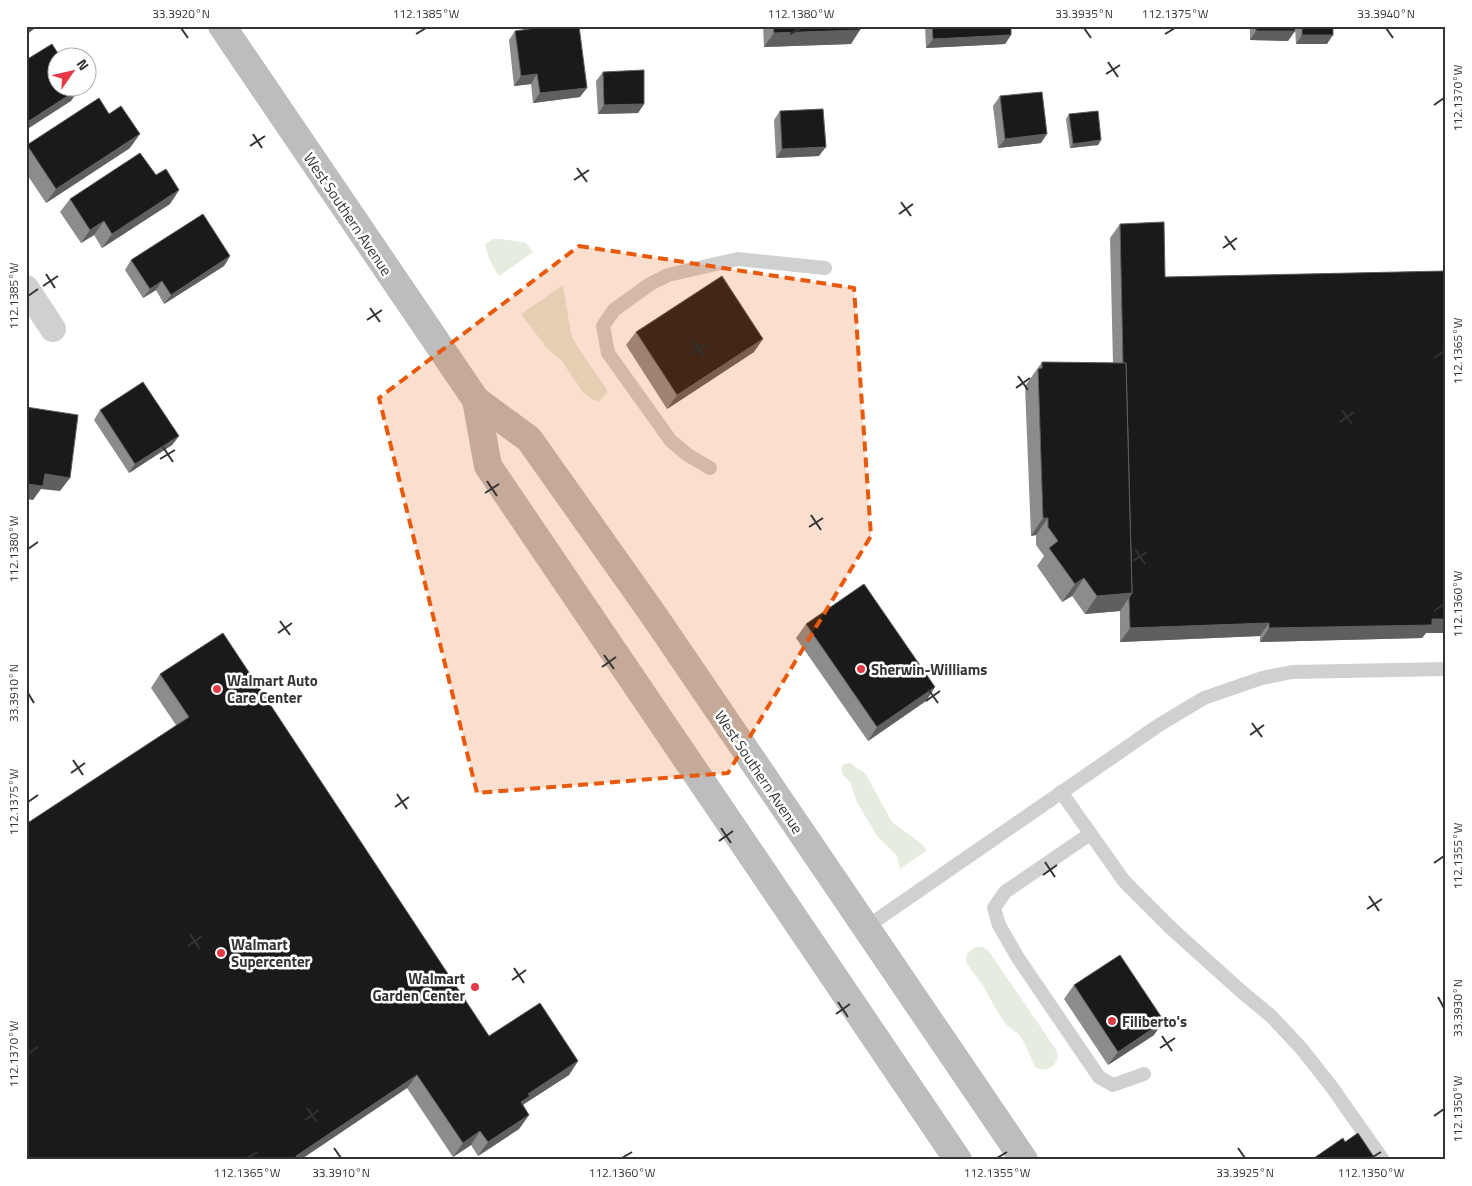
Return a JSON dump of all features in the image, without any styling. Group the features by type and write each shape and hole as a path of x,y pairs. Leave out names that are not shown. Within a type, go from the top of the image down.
{"main road":[{"name":"West Southern Avenue","path":"222,26 476,400 529,439 654,617 1024,1160"},
{"name":"West Southern Avenue","path":"476,400 488,466 958,1160"}],"street":[{"path":"26,288 53,330"}],"lane":[{"path":"710,468 688,455 671,441 608,353 603,326 614,310 650,284 668,275 738,259 825,268"},
{"path":"865,928 1159,725 1204,698 1262,678 1292,672 1446,669"},
{"path":"1061,792 1124,881 1173,930 1271,1016 1301,1048 1331,1086 1383,1160"},
{"path":"1090,834 1005,892 994,908 999,925 1018,958 1099,1078 1113,1085 1144,1074"}],"highlighted area":[{"path":"579,246 854,288 871,536 728,773 477,793 379,398"}],"shaded area":[{"path":"493,239 526,243 533,252 499,276 490,261 485,244"},
{"path":"563,285 571,334 607,390 607,394 599,401 591,399 583,392 561,360 546,347 521,314"},
{"path":"851,763 865,773 892,822 927,850 900,869 897,856 877,836 857,802 850,782 843,775 841,768 843,764"},
{"path":"976,947 988,950 1057,1051 1057,1060 1052,1067 1044,1070 1035,1067 1022,1039 1003,1020 982,984 968,966 967,956"}],"building":[{"path":"551,26 579,26 587,88 540,93 537,74 521,76 515,31"},
{"path":"773,26 860,26 860,30 774,33"},
{"path":"932,26 1011,26 1011,35 933,39"},
{"path":"1256,26 1295,26 1295,31 1256,31"},
{"path":"1302,26 1333,26 1333,35 1302,35"},
{"path":"52,44 55,48 48,48 48,98 65,98 26,123 26,60"},
{"path":"644,70 644,104 604,105 603,72"},
{"path":"1042,92 1047,134 1005,139 1000,96"},
{"path":"99,98 109,114 121,106 140,134 56,189 27,145"},
{"path":"823,109 826,147 782,149 780,111"},
{"path":"1098,111 1101,140 1073,144 1069,114"},
{"path":"140,153 156,175 166,169 179,190 112,234 104,221 90,230 70,199"},
{"path":"203,214 230,256 171,295 162,281 150,289 131,260"},
{"path":"1164,222 1165,277 1446,271 1446,619 1432,619 1432,625 1269,628 1269,623 1130,628 1129,598 1132,593 1126,363 1123,363 1120,224"},
{"path":"722,276 763,339 677,395 636,332"},
{"path":"1042,362 1126,363 1132,593 1097,596 1084,578 1075,584 1049,548 1058,541 1048,527 1048,518 1043,518 1038,369 1042,368"},
{"path":"143,382 179,436 135,464 100,410"},
{"path":"26,407 78,415 70,478 45,474 43,486 26,484"},
{"name":"Sherwin-Williams","path":"864,584 935,687 877,727 806,624"},
{"name":"Walmart Supercenter","path":"223,633 489,1036 540,1003 578,1061 528,1094 530,1096 521,1102 529,1115 488,1142 480,1131 463,1143 417,1075 296,1156 298,1160 26,1160 26,824 189,717 160,674"},
{"name":"Filiberto's","path":"1120,955 1164,1021 1118,1052 1074,985"},
{"path":"1358,1133 1376,1160 1316,1160 1314,1158 1343,1138 1345,1142"}],"place":[{"name":"Sherwin-Williams","path":"861,669"},
{"name":"Walmart Auto Care Center","path":"217,689"},
{"name":"Walmart Supercenter","path":"221,953"},
{"name":"Walmart Garden Center","path":"475,987"},
{"name":"Filiberto's","path":"1112,1021"}]}
